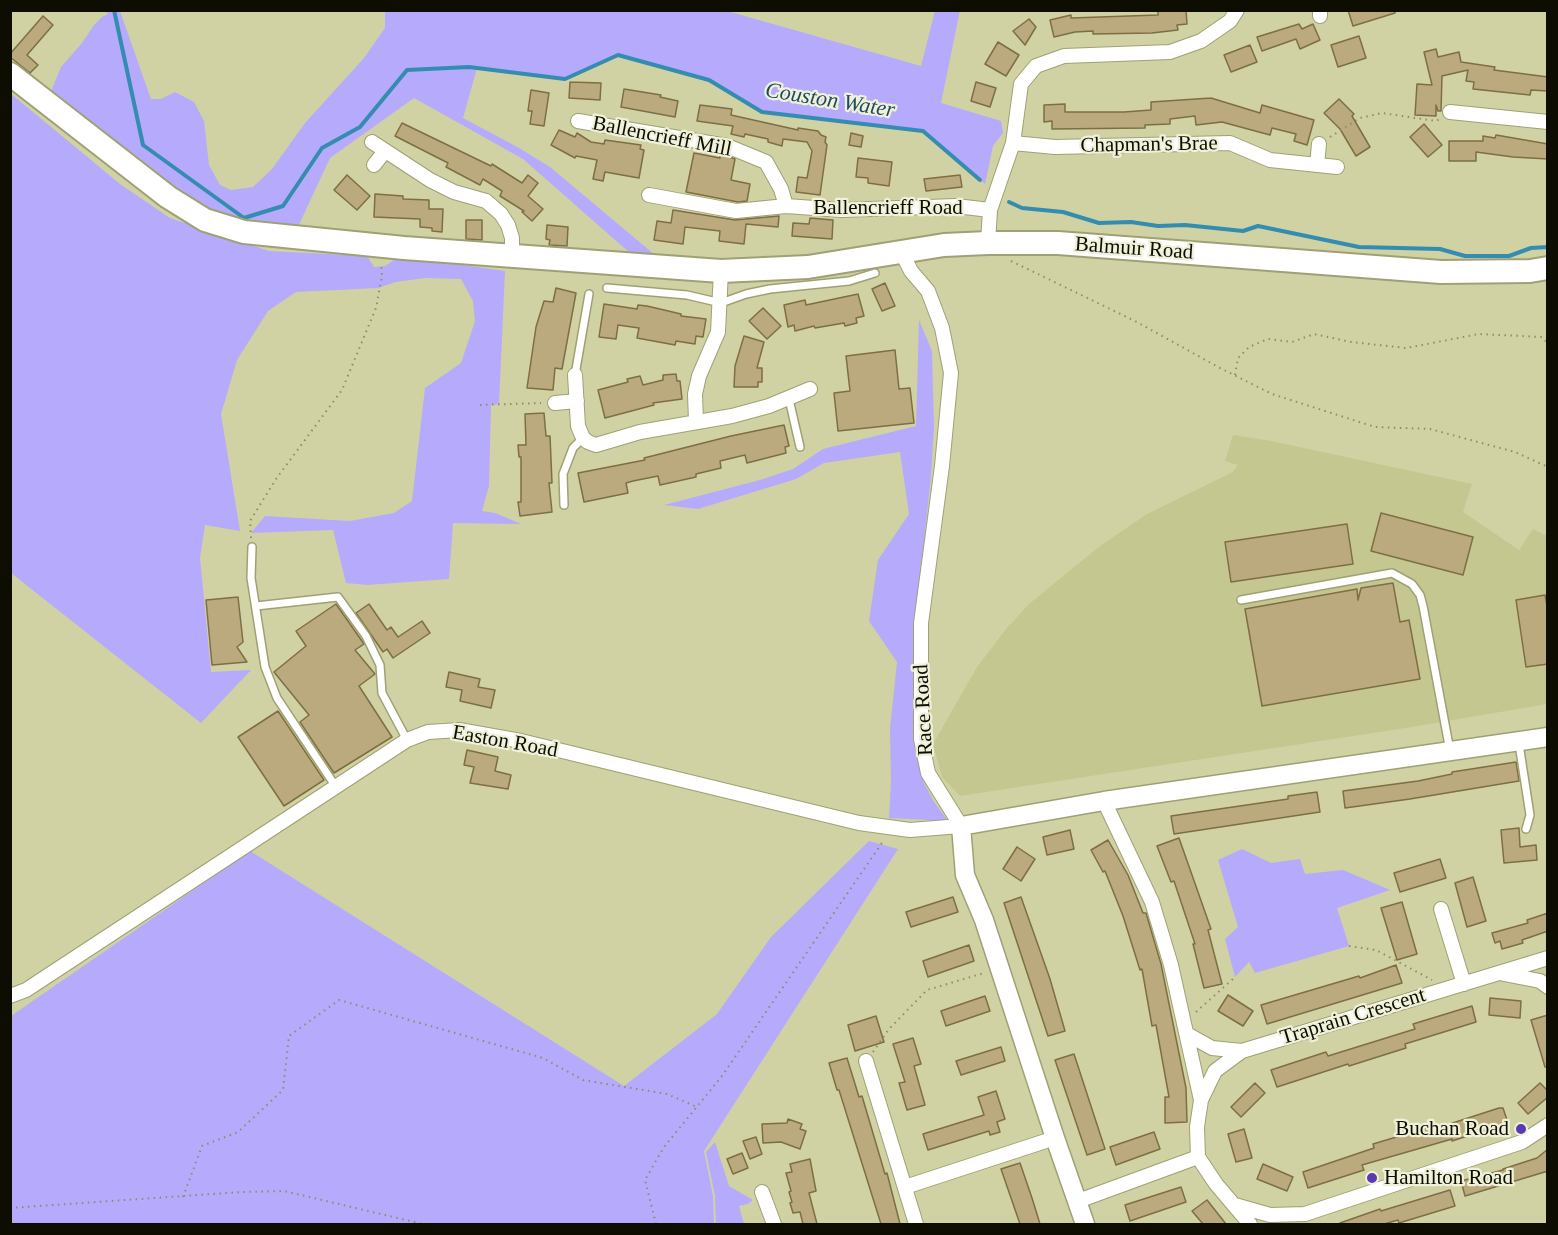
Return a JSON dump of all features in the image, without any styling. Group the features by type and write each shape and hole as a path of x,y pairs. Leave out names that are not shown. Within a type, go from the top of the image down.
{"main road":[{"name":"Balmuir Road","path":"10,74 168,197 205,220 244,232 380,245 721,271 808,267 944,245 996,250 1058,243 1441,272 1530,271 1548,268"}],"street":[{"path":"996,250 990,210 1013,143 1021,84 1036,66 1064,56 1170,52 1202,41 1230,21 1237,10"},
{"path":"1450,112 1548,122"},
{"name":"Ballencrieff Mill","path":"578,121 727,146 766,162 781,189 786,206"},
{"path":"372,142 438,184 454,192 486,201 501,214 508,225 512,238 512,255"},
{"name":"Chapman's Brae","path":"1013,143 1054,147 1230,143 1270,160 1337,167"},
{"path":"1317,165 1319,144"},
{"path":"374,165 385,151"},
{"name":"Ballencrieff Road","path":"649,195 736,211 786,206 842,210 956,206 990,210"},
{"name":"Race Road","path":"901,251 911,271 928,291 942,328 951,373 942,466 921,623 921,739 928,773 961,826 965,875 984,920 1085,1224"},
{"path":"696,422 695,394 699,376 718,332 721,271"},
{"path":"575,375 578,426 583,438 596,445 640,432 751,411 789,399 810,389"},
{"path":"555,403 577,401"},
{"name":"Easton Road","path":"10,996 26,990 407,740 428,732 459,730 533,744 859,823 910,830 961,826"},
{"path":"961,826 1104,801 1548,737"},
{"path":"1104,801 1152,902 1171,965 1201,1100 1197,1127 1198,1156 1216,1184 1250,1224"},
{"path":"1441,909 1464,984"},
{"path":"1502,973 1548,958"},
{"name":"Traprain Crescent","path":"1186,1028 1212,1048 1242,1050 1502,973 1540,981 1548,987"},
{"name":"Traprain Crescent","path":"1201,1100 1215,1071 1242,1050"},
{"path":"866,1061 916,1224"},
{"path":"1235,1205 1270,1215 1301,1219 1522,1142 1548,1125"},
{"path":"904,1187 1055,1138"},
{"path":"1078,1201 1198,1156"},
{"path":"762,1192 774,1224"}],"lane":[{"path":"607,288 687,295 721,303 770,289 849,281 876,273"},
{"path":"575,375 589,294"},
{"path":"789,399 800,447"},
{"path":"564,505 563,474 573,448 583,438"},
{"path":"252,547 251,578 265,667 277,698 336,787"},
{"path":"1241,600 1392,573 1412,584 1420,595 1423,606 1450,751"},
{"path":"256,606 338,597 366,636 380,666 382,693 407,740"},
{"path":"1518,741 1530,815 1526,829"}],"path":[{"path":"1319,144 1360,118 1382,113 1437,121 1450,112"},
{"path":"252,547 249,521 276,479 342,390 376,308 382,276 380,245"},
{"path":"996,250 1272,393 1375,427 1431,429 1515,452 1548,467"},
{"path":"1235,375 1238,358 1249,347 1268,339 1292,342 1314,334 1351,342 1406,348 1479,334 1542,337 1548,344"},
{"path":"480,405 555,403"},
{"path":"656,1224 645,1180 664,1147 722,1076 892,828"},
{"path":"1349,946 1376,950 1448,988"},
{"path":"866,1061 889,1029 927,990 999,968"},
{"path":"1186,1028 1235,977"},
{"path":"183,1197 202,1146 238,1132 283,1090 289,1036 339,1000 543,1058 583,1080 667,1094 697,1107"},
{"path":"10,1208 284,1191 423,1224"}],"shaded area":[{"path":"960,10 941,103 1001,121 1003,133 993,146 985,184 923,131 762,112 709,80 618,55 565,79 477,68 463,118 550,167 655,255 639,261 523,159 414,98 330,158 297,229 262,228 208,213 49,96 61,67 94,25 108,14 106,11 120,11 151,99 161,99 175,92 194,102 204,121 209,165 220,185 231,190 253,187 272,169 305,123 364,58 385,28 385,11 727,11 921,66 935,11"},
{"path":"10,93 120,184 170,218 269,251 367,256 374,267 385,266 400,256 505,271 499,404 491,405 489,486 482,511 495,513 521,524 453,523 449,579 367,585 346,583 333,530 251,533 265,516 350,521 394,513 412,501 425,388 461,363 475,321 473,301 461,279 425,278 396,282 378,288 296,292 268,311 237,360 221,414 240,531 205,525 200,558 211,672 251,670 201,723 11,573"},
{"path":"919,320 932,351 934,427 919,587 913,734 924,783 948,821 889,818 890,729 897,662 869,621 878,560 909,514 900,452 824,463 796,479 698,509 664,505 793,469 823,449 916,426"},
{"path":"1233,435 1472,484 1463,512 1519,550 1533,529 1547,536 1547,704 1412,727 960,796 942,777 933,744 977,667 1029,604 1100,546 1147,514 1233,472 1238,465 1225,461"},
{"path":"869,841 898,849 704,1151 713,1196 714,1224 11,1224 11,1016 250,851 624,1086 717,1014 771,937"},
{"path":"1242,849 1271,863 1300,859 1305,874 1343,870 1390,890 1337,908 1349,946 1255,973 1249,962 1235,977 1225,939 1238,927 1218,860"},
{"path":"715,1142 729,1186 753,1200 739,1206 744,1224 716,1224 715,1196 706,1152"}],"building":[{"path":"1158,10 1186,10 1187,24 1177,25 1178,30 1152,33 1093,34 1093,31 1054,37 1050,20 1071,15 1071,18 1158,15"},
{"path":"1348,10 1395,10 1395,13 1353,26"},
{"path":"43,16 53,25 27,55 38,65 30,73 10,57 10,54"},
{"path":"1029,19 1036,27 1025,45 1013,31"},
{"path":"1299,24 1302,29 1313,24 1320,40 1300,49 1296,39 1262,51 1257,37"},
{"path":"1359,36 1366,58 1338,67 1331,45"},
{"path":"998,42 1019,55 1006,76 985,64"},
{"path":"1250,45 1257,62 1231,72 1224,55"},
{"path":"1436,49 1438,57 1459,52 1461,62 1495,67 1494,70 1548,77 1548,91 1531,90 1530,95 1473,89 1474,82 1466,81 1468,70 1442,76 1441,111 1438,111 1436,105 1436,116 1415,115 1417,84 1432,85 1424,52"},
{"path":"570,82 601,83 600,100 569,98"},
{"path":"976,82 996,88 990,107 971,101"},
{"path":"624,89 661,95 660,97 678,101 675,117 621,107"},
{"path":"531,90 549,93 544,126 530,124 532,111 528,111"},
{"path":"1211,98 1260,113 1262,105 1314,120 1307,145 1294,141 1296,134 1272,128 1270,135 1222,122 1196,125 1195,116 1170,119 1170,124 1145,125 1145,128 1052,129 1052,121 1044,122 1044,105 1065,104 1065,112 1124,112 1151,110 1151,102"},
{"path":"1339,99 1354,114 1352,116 1370,147 1356,156 1340,129 1324,113"},
{"path":"700,105 732,109 731,115 798,130 798,128 818,131 826,137 827,145 820,195 796,192 798,177 807,178 812,151 807,142 783,139 782,146 768,142 768,139 745,134 744,137 731,134 733,126 697,121"},
{"path":"402,123 491,166 492,164 522,183 528,175 538,183 528,196 543,209 532,221 522,212 524,211 500,196 502,191 483,179 480,185 446,167 448,163 395,136"},
{"path":"1424,124 1442,145 1428,157 1410,137"},
{"path":"559,130 575,137 577,133 591,142 604,144 605,140 641,145 640,149 644,150 639,178 605,172 603,181 593,179 597,160 576,156 575,158 551,145"},
{"path":"851,133 863,136 861,147 849,145"},
{"path":"1496,135 1548,144 1548,159 1476,152 1476,161 1449,161 1449,141 1483,141 1483,136 1495,138"},
{"path":"694,153 720,158 720,154 735,159 731,180 750,184 747,201 738,202 686,192"},
{"path":"858,158 892,162 889,186 868,183 868,178 856,177"},
{"path":"347,175 370,196 357,210 334,190"},
{"path":"960,175 962,187 926,191 924,179"},
{"path":"375,194 403,196 403,199 429,200 429,209 443,209 442,232 420,227 420,219 374,217"},
{"path":"673,210 735,220 779,216 778,227 746,224 744,244 719,241 720,231 685,227 683,244 654,240 657,221 671,223"},
{"path":"810,218 833,220 832,239 792,236 793,223 809,224"},
{"path":"466,220 482,220 482,240 466,239"},
{"path":"547,225 568,227 567,246 549,245 550,240 546,239"},
{"path":"885,283 895,306 882,311 872,289"},
{"path":"556,288 576,293 562,369 555,368 553,390 527,388 536,327 544,301 553,302"},
{"path":"858,294 864,316 856,318 857,323 845,326 844,323 815,328 814,326 795,331 794,325 788,327 784,305 805,300 806,305"},
{"path":"604,304 637,309 638,305 647,306 681,314 681,316 706,319 703,337 696,336 695,344 676,341 675,345 637,338 639,328 618,325 616,339 599,337"},
{"path":"763,308 781,326 767,339 749,321"},
{"path":"744,336 764,342 757,368 762,368 762,382 758,382 758,387 734,387 735,366"},
{"path":"895,350 899,389 910,388 914,423 838,431 834,393 850,391 846,356"},
{"path":"676,374 677,381 680,381 682,399 653,403 654,405 605,418 598,390 628,382 627,379 640,376 643,385 663,380 663,375"},
{"path":"544,413 546,436 550,436 552,483 549,483 552,512 520,516 518,502 521,502 521,457 519,457 518,445 526,445 525,414"},
{"path":"784,425 789,446 785,447 786,453 747,463 745,455 720,461 721,468 696,474 696,477 660,485 658,476 633,481 626,483 628,493 584,502 578,473 645,460 644,458 731,436"},
{"path":"1381,513 1473,537 1463,575 1371,551"},
{"path":"1347,524 1353,564 1231,582 1225,542"},
{"path":"1393,583 1400,622 1409,620 1420,679 1262,706 1245,609 1357,589 1358,600 1361,588"},
{"path":"1545,595 1548,611 1548,664 1526,667 1516,600"},
{"path":"238,597 243,642 237,647 247,662 212,665 206,600"},
{"path":"336,604 364,644 355,650 375,674 359,686 392,737 334,773 300,722 309,715 274,672 306,646 296,631"},
{"path":"369,604 387,630 391,627 398,637 422,621 430,633 393,658 387,649 383,652 356,613"},
{"path":"449,672 480,679 478,687 495,690 491,708 460,701 462,690 446,687"},
{"path":"278,711 324,780 284,806 238,737"},
{"path":"467,750 498,757 495,771 511,775 508,789 470,783 474,767 464,765"},
{"path":"1516,762 1519,781 1345,808 1343,791 1418,781 1452,774 1452,772"},
{"path":"1317,792 1320,812 1174,834 1171,816 1288,799 1288,796"},
{"path":"1519,828 1520,847 1536,845 1537,860 1504,863 1501,830"},
{"path":"1070,830 1074,849 1047,855 1043,837"},
{"path":"1179,838 1211,929 1208,930 1222,984 1204,988 1193,944 1195,944 1174,881 1171,882 1157,846"},
{"path":"1108,840 1128,875 1143,913 1146,913 1161,964 1186,1088 1187,1122 1165,1123 1165,1097 1169,1097 1156,1025 1152,1026 1142,969 1140,970 1123,916 1105,871 1103,872 1091,850"},
{"path":"1017,847 1035,859 1021,881 1003,869"},
{"path":"1440,859 1446,878 1400,892 1394,873"},
{"path":"1473,877 1486,921 1467,927 1455,883"},
{"path":"953,897 958,912 911,927 906,912"},
{"path":"1021,897 1050,979 1065,1031 1048,1036 1004,903"},
{"path":"1402,902 1417,954 1397,960 1381,908"},
{"path":"1548,913 1548,931 1522,940 1523,943 1502,949 1500,941 1495,943 1492,933 1528,923 1527,920"},
{"path":"969,945 974,961 928,977 923,961"},
{"path":"1396,965 1402,983 1267,1024 1261,1005 1359,976 1360,978"},
{"path":"1228,995 1253,1011 1243,1026 1218,1011"},
{"path":"985,996 990,1011 946,1026 941,1011"},
{"path":"1490,998 1521,1001 1520,1018 1489,1015"},
{"path":"1472,1006 1476,1022 1405,1044 1406,1048 1277,1087 1271,1070 1326,1052 1328,1056 1415,1029 1413,1024"},
{"path":"1548,1015 1548,1066 1545,1067 1531,1020"},
{"path":"876,1016 884,1042 855,1051 848,1025"},
{"path":"913,1038 921,1064 914,1066 925,1105 907,1110 899,1083 905,1082 893,1044"},
{"path":"1001,1047 1005,1061 961,1075 956,1061"},
{"path":"1074,1054 1105,1149 1087,1155 1055,1060"},
{"path":"847,1058 859,1097 862,1096 885,1174 887,1173 900,1224 881,1224 839,1090 837,1090 829,1063"},
{"path":"1255,1083 1265,1093 1241,1117 1231,1107"},
{"path":"1540,1083 1548,1091 1548,1097 1528,1114 1518,1103"},
{"path":"996,1091 1005,1119 997,1122 1000,1132 990,1135 989,1131 928,1150 923,1134 984,1115 978,1097"},
{"path":"1503,1108 1508,1123 1452,1141 1452,1139 1362,1165 1364,1170 1308,1188 1303,1172 1374,1148 1373,1144 1430,1127 1431,1130"},
{"path":"788,1119 802,1124 800,1129 806,1131 800,1149 781,1142 763,1143 762,1124 787,1123"},
{"path":"1244,1129 1252,1158 1236,1162 1228,1134"},
{"path":"1154,1132 1160,1149 1116,1165 1110,1147"},
{"path":"756,1137 762,1154 750,1159 743,1141"},
{"path":"1548,1149 1548,1171 1465,1196 1461,1181 1537,1158"},
{"path":"742,1153 748,1168 733,1174 727,1159"},
{"path":"810,1159 816,1191 809,1193 817,1224 803,1224 800,1212 793,1213 789,1192 791,1191 786,1173 792,1172 790,1164"},
{"path":"1020,1163 1040,1224 1020,1224 1001,1169"},
{"path":"1263,1164 1293,1177 1287,1191 1257,1179"},
{"path":"1181,1187 1186,1202 1130,1221 1125,1205"},
{"path":"1450,1190 1455,1206 1399,1223 1398,1220 1384,1224 1340,1224 1380,1209 1381,1211"},
{"path":"1207,1200 1226,1224 1203,1224 1192,1211"}],"waterway":[{"name":"Couston Water","path":"114,10 143,145 244,218 283,206 322,148 360,127 407,70 469,67 565,79 618,55 709,80 762,112 923,131 980,180"},
{"path":"1009,202 1022,208 1063,212 1099,223 1131,222 1158,226 1185,225 1243,231 1258,226 1359,247 1440,249 1465,256 1509,256 1531,248 1548,247"}],"place":[{"name":"Buchan Road","path":"1521,1129"},
{"name":"Hamilton Road","path":"1372,1178"}]}
